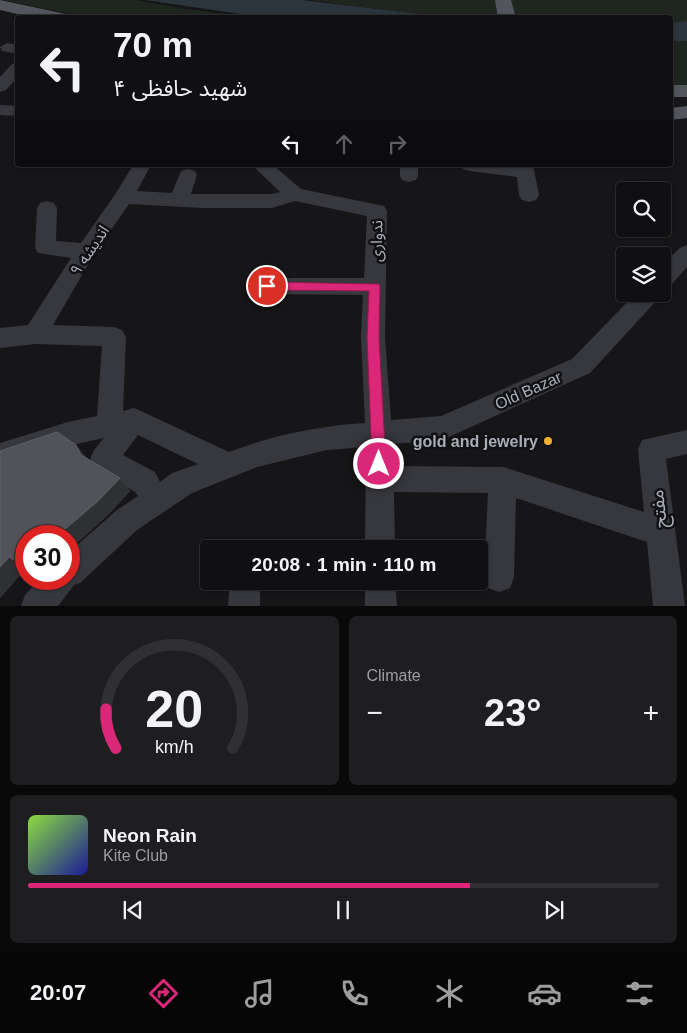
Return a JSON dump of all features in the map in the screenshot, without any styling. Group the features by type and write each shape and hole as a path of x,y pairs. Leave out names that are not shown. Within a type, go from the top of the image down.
{"main road":[{"path":"504,0 506,15"},
{"path":"0,5 46,15"},
{"path":"0,12 15,16"},
{"path":"673,91 687,91"},
{"path":"673,114 687,112"},
{"path":"673,131 687,131"}],"street":[{"path":"0,87 15,70"},
{"path":"0,110 15,111"},
{"name":"اندیشه ۹","path":"35,334 86,251 124,197 141,167"},
{"name":"ندواری","path":"263,167 295,194 376,211 373,337 379,434 380,540"},
{"path":"507,167 525,168 529,195"},
{"path":"179,200 188,175"},
{"path":"124,197 179,200 272,201 295,194"},
{"path":"47,208 45,248 86,251"},
{"path":"671,270 687,253"},
{"path":"267,286 375,287"},
{"name":"Old Bazar","path":"80,562 127,520 182,483 256,454 327,438 442,428 582,366 642,302"},
{"path":"0,338 35,334 114,337 122,423 104,459 145,482 155,501"},
{"path":"0,456 68,434 122,423 229,465"},
{"name":"مفتح","path":"668,606 651,450 687,442"},
{"path":"379,479 503,480 660,532"},
{"path":"499,577 503,480"},
{"path":"36,606 51,590"},
{"path":"244,606 245,590"},
{"path":"380,590 381,606"}],"shaded area":[{"path":"3,0 136,0 235,15 75,15"},
{"path":"145,0 302,0 434,15 248,15"},
{"path":"310,0 687,0 687,21 673,23 673,15 422,15"},
{"path":"687,21 687,41 673,41 673,23"},
{"path":"673,41 687,41 687,86 673,85"}],"building":[{"path":"57,432 76,445 81,455 120,478 98,501 70,525 15,525 15,561 9,557 0,567 0,451"}],"place":[{"name":"gold and jewelry","path":"548,441"}],"route":[{"path":"267,286 375,287 373,337 379,464"}]}
